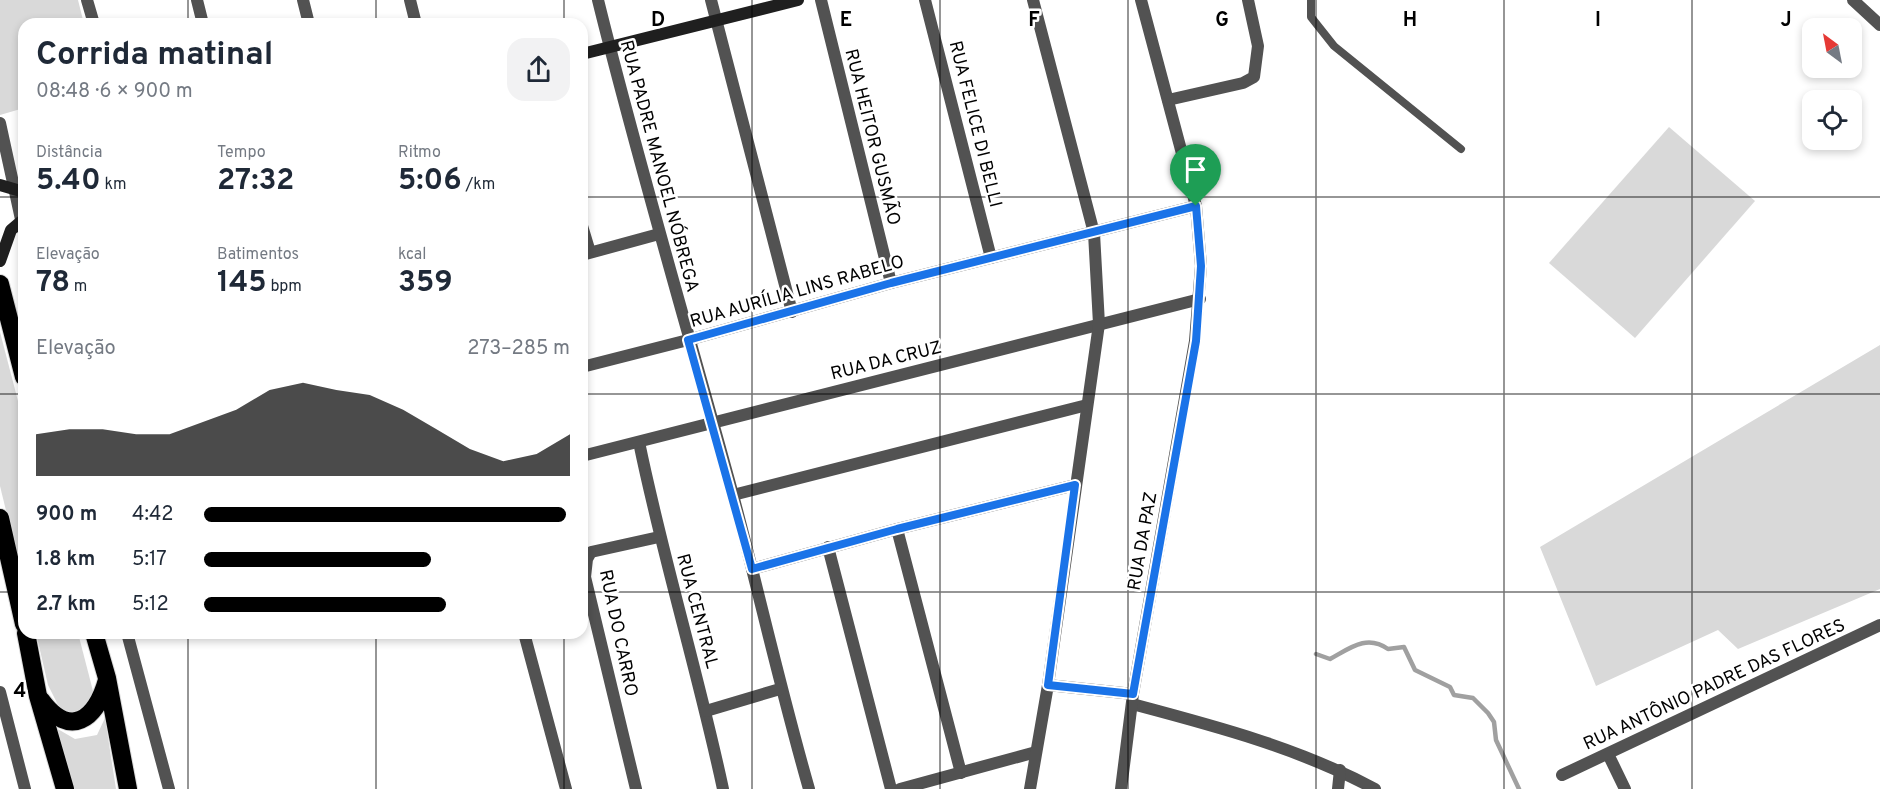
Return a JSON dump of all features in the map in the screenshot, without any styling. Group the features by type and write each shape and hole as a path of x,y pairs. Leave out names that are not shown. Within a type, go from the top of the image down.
{"highway":[{"path":"0,284 18,354"},
{"path":"0,518 7,572 18,606"},
{"path":"27,639 38,696 65,789"},
{"path":"96,639 107,678 128,789"},
{"path":"38,696 52,714 59,719 73,722 82,719 97,708 107,678"}],"street":[{"path":"87,0 92,18"},
{"path":"197,0 202,18"},
{"path":"303,0 308,18"},
{"path":"410,0 414,18"},
{"name":"RUA PADRE MANOEL NÓBREGA","path":"598,0 658,234 733,495 780,689 809,789"},
{"path":"711,0 792,312"},
{"path":"588,52 798,0"},
{"name":"RUA HEITOR GUSMÃO","path":"821,0 891,283"},
{"name":"RUA FELICE DI BELLI","path":"925,0 991,258"},
{"path":"1030,789 1048,685 1099,324 1094,233 1033,0"},
{"name":"RUA DA PAZ","path":"1121,789 1132,699 1196,341 1200,299 1200,236 1196,206 1141,0"},
{"path":"1168,100 1249,81 1254,77 1258,46 1248,0"},
{"path":"1853,0 1880,25"},
{"path":"0,123 18,185"},
{"path":"0,185 18,191"},
{"name":"RUA AURÍLIA LINS RABELO","path":"588,365 792,312 891,283 1196,206"},
{"path":"0,261 11,230 18,226"},
{"path":"588,253 658,234"},
{"name":"RUA DA CRUZ","path":"588,455 1200,299"},
{"path":"733,495 1087,405"},
{"name":"RUA CENTRAL","path":"639,442 659,537 706,711 723,789"},
{"path":"752,569 897,529 1075,485"},
{"path":"897,529 961,773"},
{"name":"RUA DO CARRO","path":"588,557 591,552 659,537"},
{"path":"828,547 891,789"},
{"name":"RUA DO CARRO","path":"588,597 636,789"},
{"name":"RUA ANTÔNIO PADRE DAS FLORES","path":"1562,774 1880,625"},
{"path":"128,639 169,789"},
{"path":"526,639 566,789"},
{"path":"1048,685 1132,699 1340,770 1375,789"},
{"path":"706,711 780,689"},
{"path":"0,692 26,789"},
{"path":"900,789 1036,752"},
{"path":"1608,754 1625,789"},
{"path":"1338,789 1340,770"}],"lane":[{"path":"1311,0 1311,17 1334,46 1461,149"}],"shaded area":[{"path":"0,0 78,0 82,18 18,18 18,110 0,115"},
{"path":"1669,127 1755,201 1635,338 1549,263"},
{"path":"0,332 18,401 18,560 0,486"},
{"path":"1880,345 1880,589 1738,649 1718,630 1596,686 1540,547"},
{"path":"37,639 80,639 93,691 85,710 74,716 60,709 48,685"},
{"path":"105,718 116,789 74,789 56,728 75,739 97,735"}],"waterway":[{"path":"1316,654 1330,659 1352,647 1366,643 1373,643 1388,649 1404,647 1415,670 1450,687 1454,695 1473,698 1488,713 1494,722 1496,740 1519,789"}],"route":[{"path":"1196,206 1201,266 1196,341 1133,694 1048,685 1075,485 897,529 752,569 688,340 891,283 1196,206"}]}
